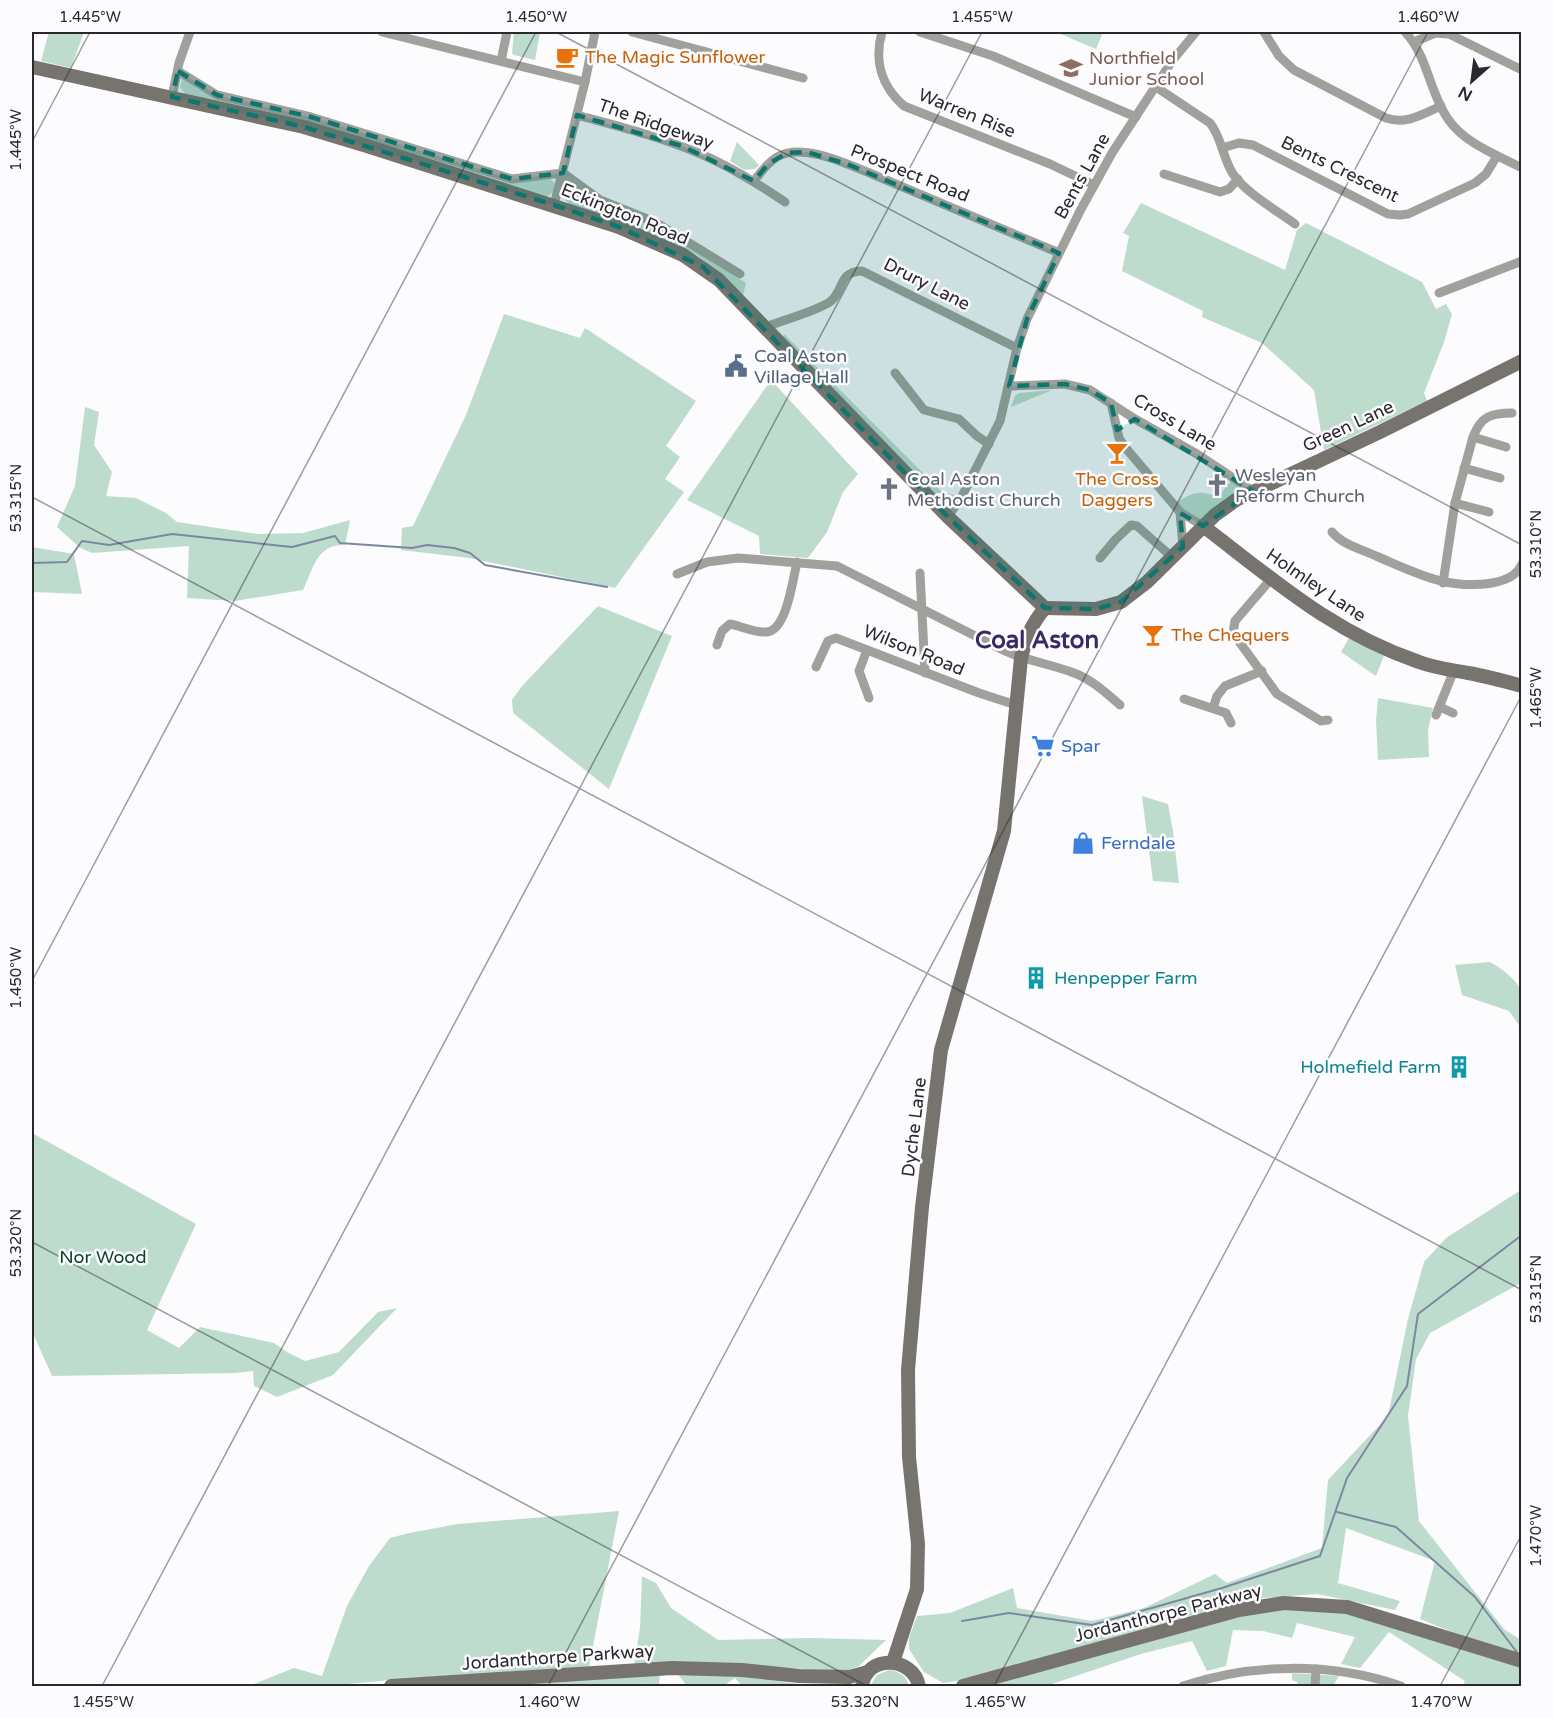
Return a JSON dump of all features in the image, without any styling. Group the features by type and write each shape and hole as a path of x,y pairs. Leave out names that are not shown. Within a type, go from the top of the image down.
{"main road":[{"name":"Eckington Road","path":"32,67 304,127 554,205 619,227 683,255 719,280 948,517 1045,608"},
{"name":"Green Lane","path":"1045,608 1090,610 1115,605 1137,591 1203,526 1227,506 1253,491 1380,432 1521,361"},
{"name":"Holmley Lane","path":"1203,526 1270,579 1339,626 1370,642 1422,664 1521,686"},
{"name":"Dyche Lane","path":"893,1662 917,1590 918,1544 909,1457 908,1370 922,1207 941,1050 1004,831 1021,658 1034,621 1045,608"},
{"name":"Jordanthorpe Parkway","path":"963,1686 1239,1610 1284,1603 1347,1607 1519,1660"},
{"path":"862,1686 862,1681 868,1672 880,1664 893,1662 903,1665 913,1674 919,1686"},
{"name":"Jordanthorpe Parkway","path":"398,1686 672,1668 742,1670 799,1676 849,1677 868,1672"},
{"name":"Jordanthorpe Parkway","path":"799,1676 836,1686"}],"street":[{"path":"172,97 184,46 190,32"},
{"path":"382,32 418,36 501,61 585,82"},
{"path":"501,61 507,32"},
{"path":"554,205 595,32"},
{"path":"632,32 803,78"},
{"name":"Warren Rise","path":"882,32 878,53 880,74 892,94 904,106 1050,164 1094,185"},
{"path":"920,32 993,56 1136,117"},
{"name":"Bents Lane","path":"948,517 962,496 1004,410 1017,348 1027,319 1094,185 1156,87 1196,32"},
{"path":"1264,32 1280,56 1294,70 1386,118 1406,121 1441,106"},
{"path":"1405,32 1414,42 1449,120 1462,134 1521,168"},
{"path":"1414,42 1435,33 1449,34 1521,70"},
{"name":"Eckington Road","path":"178,71 217,95 310,117 512,179 563,173 600,200 655,222 740,274"},
{"path":"1156,87 1210,123 1238,179 1295,224"},
{"name":"The Ridgeway","path":"577,115 653,136 696,152 754,182 785,202"},
{"name":"Bents Crescent","path":"1222,148 1239,143 1253,145 1388,214 1400,215 1419,210 1481,180 1497,156"},
{"name":"Prospect Road","path":"754,182 777,157 786,153 807,152 864,171 1059,254"},
{"path":"1164,174 1220,192 1229,189 1238,179"},
{"path":"1439,293 1521,261"},
{"name":"Drury Lane","path":"765,327 826,304 835,297 849,274 862,271 1017,348"},
{"path":"896,373 907,382 924,410 959,419 989,444"},
{"name":"Cross Lane","path":"1009,386 1058,384 1090,390 1197,454 1253,491"},
{"path":"1111,403 1119,438 1131,456 1180,512 1203,526"},
{"path":"1443,583 1455,503 1475,431 1491,414 1512,413"},
{"path":"1117,430 1135,419"},
{"path":"1473,437 1506,447"},
{"path":"1464,468 1500,478"},
{"path":"1455,503 1489,512"},
{"path":"1180,512 1183,547"},
{"path":"1100,558 1116,538 1131,525 1137,526 1172,557"},
{"path":"1332,532 1341,541 1443,583 1471,586 1499,581 1516,573 1521,564"},
{"path":"677,574 707,562 723,559 745,558 837,566 1021,658 1074,673 1120,705"},
{"path":"717,645 722,631 730,624 762,632 768,632 777,627 783,616 796,562"},
{"path":"920,573 925,673"},
{"path":"1270,579 1235,621 1233,626 1236,640 1262,671 1277,694 1321,721 1328,720"},
{"name":"Wilson Road","path":"816,667 828,641 833,638 841,639 925,673 1016,705"},
{"path":"867,650 860,671 869,698"},
{"path":"1453,713 1438,711 1454,670"},
{"path":"1214,708 1217,696 1225,686 1262,671"},
{"path":"1184,699 1214,708 1229,716 1231,723"},
{"path":"1306,712 1312,703"},
{"path":"1183,1686 1207,1678 1239,1672 1282,1668 1316,1669 1359,1675 1401,1686"},
{"path":"1315,1686 1316,1669"}],"highlighted area":[{"path":"178,71 217,95 311,117 512,179 563,173 577,115 682,146 754,181 768,164 787,153 807,152 847,164 1059,253 1027,319 1009,386 1065,384 1090,390 1111,403 1117,430 1135,419 1253,491 1203,526 1180,513 1183,547 1121,602 1096,609 1045,608 948,517 703,267 619,227 554,205 304,127 172,97"}],"green space":[{"path":"49,32 84,32 71,68 41,61"},
{"path":"514,32 540,32 535,60 512,53"},
{"path":"1056,32 1103,32 1096,49"},
{"path":"182,79 198,89 317,121 510,182 550,179 554,182 554,189 546,197 186,95 180,88"},
{"path":"737,142 759,165 755,169 744,170 730,161"},
{"path":"569,182 592,200 645,221 746,283 743,295 697,255 569,204 561,195 565,183"},
{"path":"1141,203 1285,270 1297,230 1306,223 1422,282 1436,309 1446,304 1452,314 1444,342 1424,393 1427,401 1324,450 1314,390 1262,343 1202,317 1203,311 1122,271 1129,236 1123,233"},
{"path":"504,314 580,338 585,328 696,401 666,446 680,457 665,479 684,492 615,588 469,558 401,550 402,528 413,526 466,415"},
{"path":"784,334 944,494 957,495 953,503 946,507 783,337"},
{"path":"771,380 858,474 843,492 827,532 808,558 760,554 759,536 687,500"},
{"path":"1052,390 1011,407 1015,396 1019,393"},
{"path":"85,407 99,412 94,445 112,472 106,496 136,498 166,513 177,522 258,534 303,533 350,520 345,545 336,545 322,553 313,566 303,590 235,601 187,598 189,546 92,553 79,547 57,527 75,486"},
{"path":"1231,481 1238,485 1240,490 1201,521 1184,511 1177,502 1197,493 1218,497"},
{"path":"32,547 74,554 82,594 32,592"},
{"path":"598,606 672,636 609,789 513,713 512,700 522,686"},
{"path":"1350,636 1385,653 1376,676 1341,652"},
{"path":"1378,698 1433,708 1428,730 1429,757 1378,760 1376,721"},
{"path":"1142,796 1168,804 1179,883 1153,881"},
{"path":"1490,962 1509,975 1520,988 1523,1001 1521,1028 1509,1011 1462,995 1455,965"},
{"name":"Nor Wood","path":"32,1133 196,1224 147,1330 179,1348 200,1327 274,1343 305,1361 339,1352 378,1312 397,1308 333,1375 277,1397 254,1386 253,1371 52,1376 32,1331"},
{"path":"1521,1190 1521,1283 1430,1333 1416,1359 1408,1416 1419,1521 1504,1629 1521,1640 1521,1654 1492,1648 1420,1619 1435,1561 1346,1528 1338,1583 1400,1601 1395,1610 1317,1594 1263,1598 1194,1615 965,1680 943,1683 924,1672 909,1649 909,1638 917,1616 950,1613 1013,1588 1017,1608 1092,1621 1144,1608 1215,1574 1227,1583 1322,1548 1328,1480 1388,1416 1408,1319 1424,1262 1446,1238"},
{"path":"619,1511 589,1667 411,1678 327,1686 249,1686 294,1668 322,1676 347,1606 369,1566 390,1538 458,1524"},
{"path":"642,1576 656,1583 671,1608 718,1640 813,1638 886,1640 859,1666 846,1671 725,1665 634,1665 640,1628"},
{"path":"1298,1608 1346,1611 1522,1665 1521,1686 1462,1686 1465,1681 1389,1632 1360,1668 1341,1664 1355,1637 1297,1623 1292,1638 1263,1631 1233,1630 1226,1666 1207,1671 1192,1641 1141,1654 1046,1686 981,1686 1241,1614"},
{"path":"889,1670 902,1675 909,1686 870,1686 877,1675"},
{"path":"676,1672 735,1674 809,1686 742,1686 735,1678 723,1686 687,1686"},
{"path":"1292,1673 1339,1676 1333,1686 1298,1686 1297,1682 1292,1680"},
{"path":"660,1674 659,1684 656,1686 649,1686 645,1683 643,1686 463,1686"}],"waterway":[{"path":"32,563 67,562 82,541 109,545 172,534 292,547 335,536 340,543 412,548 427,545 454,548 470,553 485,565 607,587"},
{"path":"962,1621 1009,1613 1092,1625 1222,1588 1320,1556 1347,1478 1407,1386 1418,1314 1522,1235"},
{"path":"1337,1512 1396,1527 1475,1597 1519,1655"}],"place":[{"name":"The Magic Sunflower","path":"567,57"},
{"name":"Northfield Junior School","path":"1071,68"},
{"name":"Coal Aston Village Hall","path":"736,366"},
{"name":"The Cross Daggers","path":"1117,453"},
{"name":"Wesleyan Reform Church","path":"1217,485"},
{"name":"Coal Aston Methodist Church","path":"889,489"},
{"name":"The Chequers","path":"1153,635"},
{"name":"Spar","path":"1043,746"},
{"name":"Ferndale","path":"1083,843"},
{"name":"Henpepper Farm","path":"1036,978"},
{"name":"Holmefield Farm","path":"1459,1067"}],"district":[{"name":"Coal Aston","path":"1037,640"}]}
